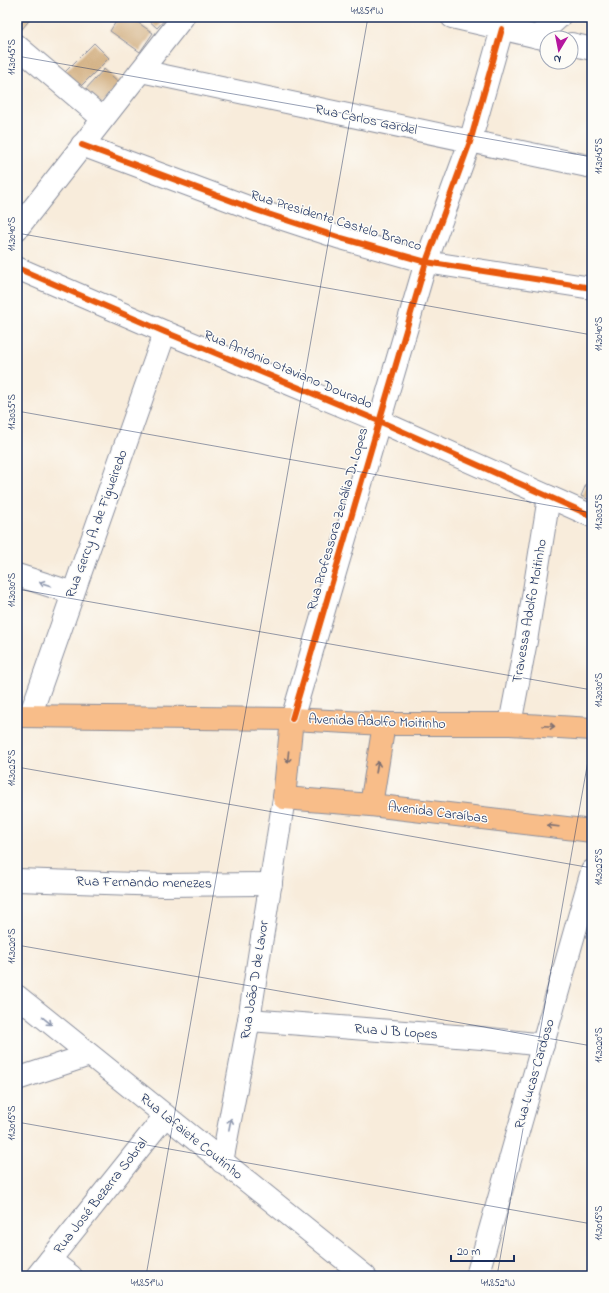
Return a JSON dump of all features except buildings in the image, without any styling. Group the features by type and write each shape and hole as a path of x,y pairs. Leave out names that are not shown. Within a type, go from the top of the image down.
{"main road":[{"name":"Avenida Adolfo Moitinho","path":"24,716 292,719 384,724 510,724 592,729"},
{"path":"284,798 292,719"},
{"path":"371,805 384,724"},
{"name":"Avenida Caraíbas","path":"284,798 371,805 592,830"}],"street":[{"path":"17,229 102,118 183,17"},
{"path":"452,17 539,37"},
{"path":"548,30 559,17"},
{"name":"Rua Professora Zenália D. Lopes","path":"292,719 426,262 470,142 502,29"},
{"path":"17,46 102,118"},
{"path":"579,46 592,49"},
{"name":"Rua Carlos Gardel","path":"141,71 592,168"},
{"name":"Rua Presidente Castelo Branco","path":"82,145 256,210 340,238 426,262 592,288"},
{"name":"Rua Antônio Otaviano Dourado","path":"17,268 165,332 379,421 592,516"},
{"name":"Rua Gercy A. de Figueiredo","path":"24,716 73,593 165,332"},
{"name":"Travessa Adolfo Moitinho","path":"510,724 526,641 549,497"},
{"path":"17,576 73,593"},
{"name":"Rua João D de Lavor","path":"222,1162 249,1020 284,798"},
{"name":"Rua Lucas Cardoso","path":"477,1276 592,872"},
{"name":"Rua Fernando menezes","path":"17,880 164,885 271,884"},
{"name":"Rua Lafaiete Coutinho","path":"17,996 365,1276"},
{"name":"Rua J B Lopes","path":"249,1020 482,1038 543,1045"},
{"path":"17,1079 89,1055"},
{"name":"Rua José Bezerra Sobral","path":"43,1268 165,1116"},
{"path":"43,1268 71,1276"}],"cycle path":[{"path":"292,719 426,262 470,142 502,29"},
{"path":"82,145 256,210 341,238 426,262 592,288"},
{"path":"17,268 165,332 379,421 592,516"}]}
